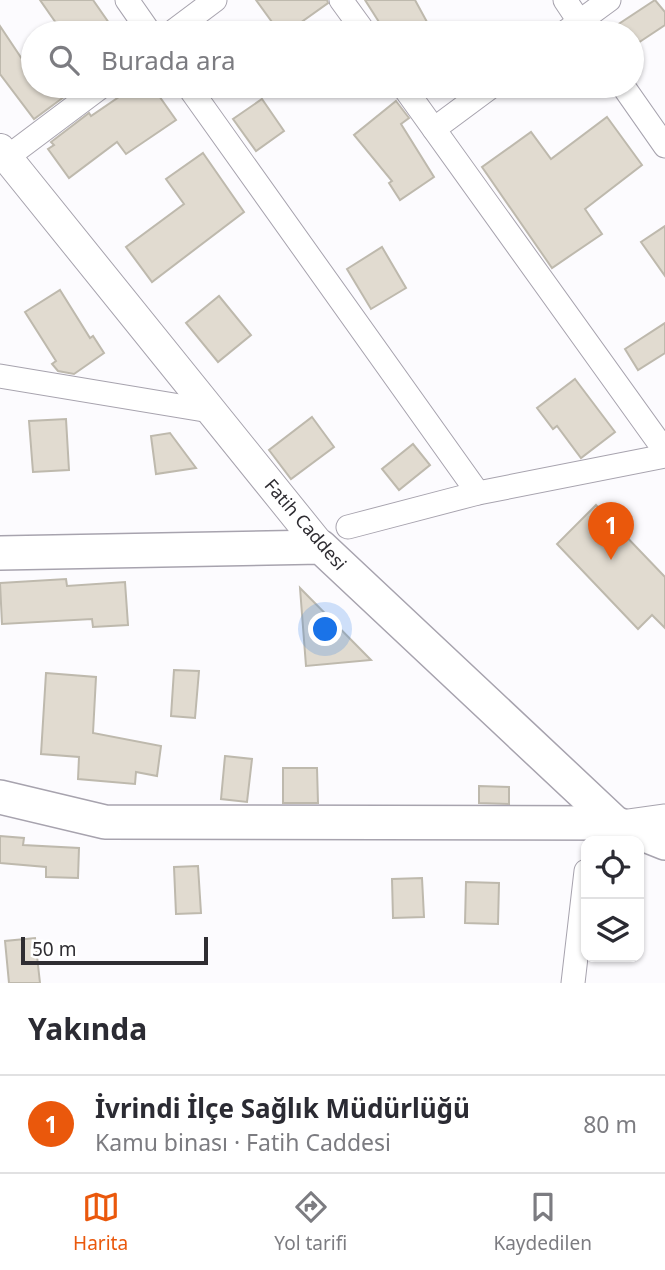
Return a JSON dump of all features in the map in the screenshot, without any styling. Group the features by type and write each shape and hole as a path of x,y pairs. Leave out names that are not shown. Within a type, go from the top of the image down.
{"main road":[{"path":"0,554 321,547"},
{"name":"Fatih Caddesi","path":"321,547 609,832 665,844"},
{"path":"0,797 105,822 609,832"}],"street":[{"path":"127,0 142,21"},
{"path":"187,21 215,0"},
{"path":"341,0 356,21"},
{"path":"565,0 573,21"},
{"path":"587,21 609,0"},
{"path":"3,154 85,98"},
{"path":"197,98 478,493"},
{"path":"348,527 478,493 665,453 412,98"},
{"path":"434,129 476,98"},
{"path":"631,98 665,146"},
{"name":"Fatih Caddesi","path":"3,154 321,547"},
{"path":"0,376 211,411"},
{"path":"609,832 665,816"},
{"path":"573,983 583,899"}],"building":[{"path":"40,0 93,0 108,21 55,21"},
{"path":"256,0 327,0 328,3 303,21 271,21"},
{"path":"365,0 415,0 426,21 378,21"},
{"path":"655,0 665,12 665,25 644,39 644,21 623,21"},
{"path":"0,26 21,58 21,98 62,98 34,119 0,74"},
{"path":"117,98 160,98 176,120 126,154 117,142 69,178 48,149 54,145 51,142 89,113 91,116"},
{"path":"262,99 284,131 256,151 233,119"},
{"path":"396,101 409,118 401,124 434,177 400,200 389,183 392,181 354,135"},
{"path":"607,117 642,165 585,209 602,234 552,268 482,167 531,132 551,159"},
{"path":"203,153 244,212 152,282 126,247 184,204 166,179"},
{"path":"665,226 665,276 641,242"},
{"path":"382,247 406,288 371,309 347,269"},
{"path":"60,290 90,338 93,336 104,353 74,374 58,371 52,364 56,361 25,312"},
{"path":"219,296 251,335 218,362 186,323"},
{"path":"665,323 665,353 638,370 625,349"},
{"path":"575,379 615,432 581,458 557,426 553,429 537,408"},
{"path":"312,417 334,447 291,479 269,450"},
{"path":"66,419 69,470 33,472 29,421"},
{"path":"170,433 196,468 156,474 151,436"},
{"path":"413,444 430,465 399,490 382,469"},
{"path":"596,505 665,577 665,628 652,615 638,629 557,544"},
{"path":"66,579 67,586 125,582 128,625 93,627 92,619 2,624 0,583"},
{"path":"300,588 371,660 306,666"},
{"path":"174,670 199,671 195,718 171,716"},
{"path":"46,673 96,677 93,733 161,746 157,776 136,772 135,784 78,779 79,757 41,754"},
{"path":"225,756 252,759 247,802 221,799"},
{"path":"283,768 317,768 318,803 283,803"},
{"path":"479,786 509,787 509,804 479,803"},
{"path":"0,836 24,838 23,845 79,848 78,878 46,877 46,867 0,863"},
{"path":"198,866 201,913 176,914 174,867"},
{"path":"422,878 424,917 393,918 392,879"},
{"path":"466,882 499,883 498,924 465,923"},
{"path":"35,938 40,983 9,983 5,941"}],"place":[{"name":"İvrindi İlçe Sağlık Müdürlüğü","path":"611,560"}]}
